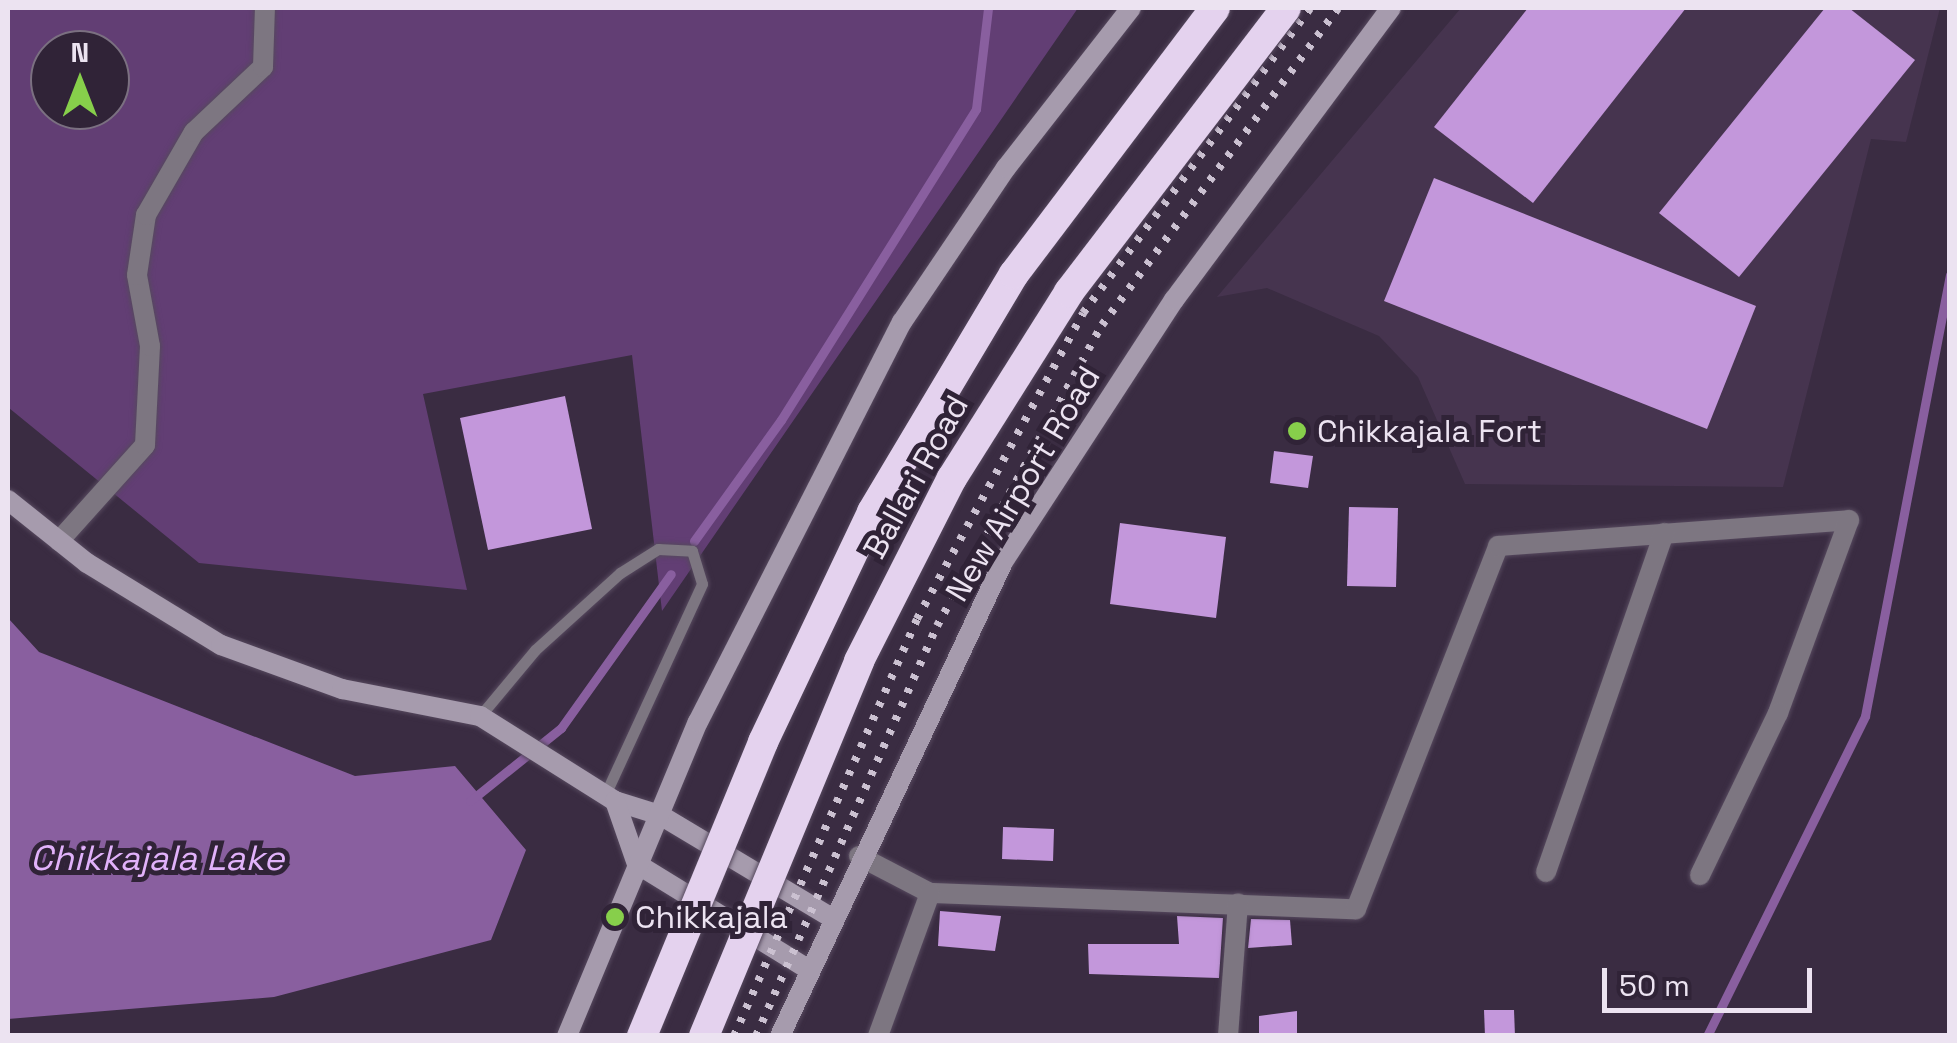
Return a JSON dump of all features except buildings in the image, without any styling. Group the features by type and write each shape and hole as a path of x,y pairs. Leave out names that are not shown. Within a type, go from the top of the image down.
{"highway":[{"name":"Ballari Road","path":"642,1036 763,742 872,512 1014,274 1215,8"},
{"name":"Ballari Road","path":"704,1036 859,661 952,478 1069,292 1286,8"}],"street":[{"path":"59,541 145,444 150,346 138,275 146,215 194,132 263,67 265,8"},
{"path":"566,1036 637,864 805,500 902,322 1006,168 1131,8"},
{"name":"New Airport Road","path":"780,1036 859,856 1003,562 1174,300 1392,8"},
{"path":"8,500 59,541 249,656 342,689 480,716 610,798 660,815 832,918"},
{"path":"859,856 930,894 1356,909 1498,546 1849,520 1778,713 1700,875"},
{"path":"1546,872 1664,534"},
{"path":"610,798 637,864 809,970"},
{"path":"878,1036 930,894"},
{"path":"1228,1036 1238,903"}],"lane":[{"path":"480,716 535,650 620,573 658,549 692,550 702,584 610,798"}],"shaded area":[{"path":"8,8 1078,8 662,611 632,355 423,394 467,590 199,563 9,408"},
{"path":"1461,8 1940,8 1906,142 1871,139 1783,487 1465,484 1418,377 1379,336 1267,288 1217,297"}],"water":[{"name":"Chikkajala Lake","path":"8,618 39,652 355,776 455,766 526,850 491,940 274,997 8,1019"}],"waterway":[{"path":"694,541 781,420 976,109 988,8"},
{"path":"1707,1036 1865,716 1950,275"},
{"path":"470,801 561,728 671,574"}],"railway":[{"path":"734,1036 917,619 1083,313 1310,8"},
{"path":"756,1036 937,626 1102,325 1338,8"}],"place":[{"name":"Chikkajala Fort","path":"1297,431"},
{"name":"Chikkajala","path":"615,917"}]}
